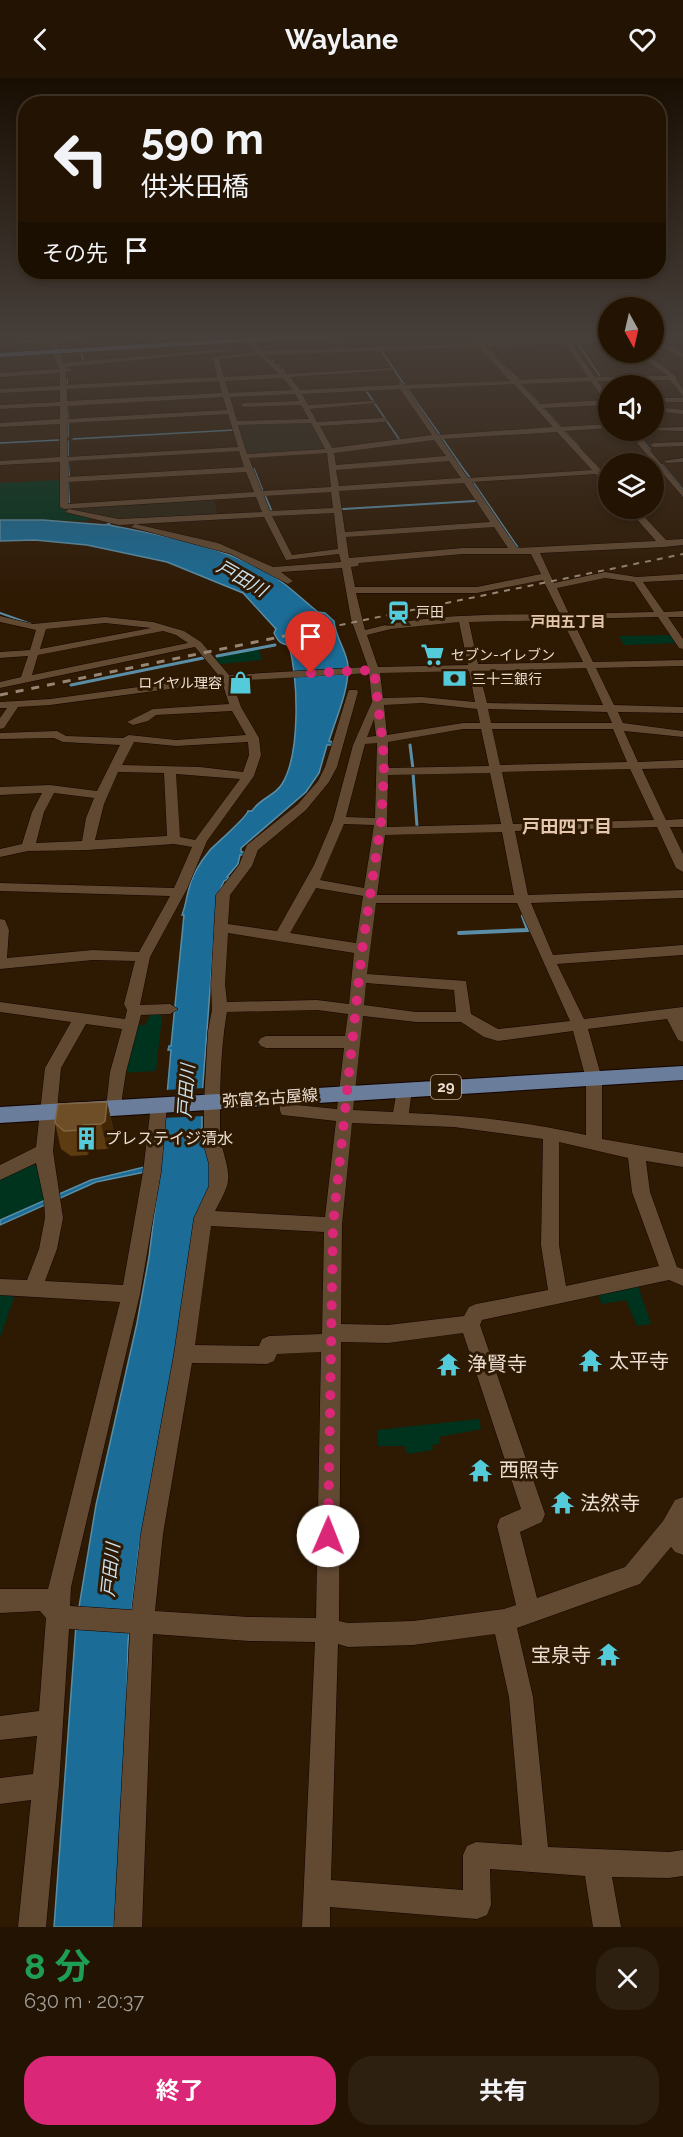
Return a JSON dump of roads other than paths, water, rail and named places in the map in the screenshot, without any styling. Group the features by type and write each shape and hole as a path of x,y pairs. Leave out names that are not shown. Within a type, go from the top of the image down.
{"main road":[{"name":"弥富名古屋線","path":"0,1115 683,1073"}],"street":[{"path":"0,425 58,421"},
{"path":"63,421 64,507 598,472"},
{"path":"289,558 258,494 234,423 354,421"},
{"path":"385,421 389,427"},
{"path":"427,421 514,550"},
{"path":"552,421 598,472"},
{"path":"315,423 330,451 350,590 361,634 374,670 383,743 384,772 380,827 362,950 333,1225 327,1630 316,1927"},
{"path":"0,463 243,452 330,451 396,438 598,427"},
{"path":"664,430 683,429"},
{"path":"651,441 674,469"},
{"path":"654,445 683,444"},
{"path":"333,468 452,458"},
{"path":"667,461 683,460"},
{"path":"64,480 249,469"},
{"path":"664,475 683,495"},
{"path":"68,506 68,512 119,522 338,510"},
{"path":"642,519 664,544"},
{"path":"119,522 117,524 225,547 258,561 288,581"},
{"path":"341,535 497,524"},
{"path":"346,563 683,542"},
{"path":"272,570 514,550 535,552"},
{"path":"258,561 343,551"},
{"path":"535,552 590,665 634,766 683,868"},
{"path":"552,586 605,575 637,580 683,577"},
{"path":"350,590 477,590 547,576"},
{"path":"637,580 659,615 683,646"},
{"path":"361,634 390,626 463,619 683,614"},
{"path":"0,619 33,627 105,620 131,621 180,633 197,644 226,678 235,707 253,738 255,755 248,776 201,841 143,957 132,1004 133,1017 118,1072 114,1107"},
{"path":"463,619 522,899 579,1024 594,1079 594,1142"},
{"path":"26,679 42,626"},
{"path":"0,655 34,653 164,628"},
{"path":"0,685 197,644"},
{"path":"0,705 50,702 226,678 289,674 683,663"},
{"path":"128,1927 142,1622 152,1534 184,1354 203,1218 218,1186 219,1177 218,1164 212,1146 211,1102 219,1007 220,927 223,895 245,866 252,848 302,807 324,782 331,767 353,692"},
{"path":"378,702 422,700 482,706 683,710"},
{"path":"281,936 313,883 339,820 365,722 378,702"},
{"path":"0,726 14,705"},
{"path":"133,722 144,719 153,712 235,707"},
{"path":"359,744 383,743 487,728 619,729 683,734"},
{"path":"619,729 683,739"},
{"path":"0,736 57,734 63,739 128,742"},
{"path":"88,846 88,832 101,795 129,738 176,743 253,738"},
{"path":"384,772 683,764"},
{"path":"114,768 200,771 248,776"},
{"path":"170,771 174,840"},
{"path":"0,791 50,789 101,795"},
{"path":"28,847 38,812 50,789"},
{"path":"339,820 380,827 508,828 683,823"},
{"path":"0,853 28,847 88,846 174,840 201,845"},
{"path":"313,883 370,896 522,899 683,894"},
{"path":"0,887 135,889 177,892"},
{"path":"0,923 2,930 0,958"},
{"path":"220,927 362,950"},
{"path":"548,960 683,950"},
{"path":"0,964 93,955 143,957"},
{"path":"359,978 461,985 464,1017"},
{"path":"219,1007 317,1005 416,1017 464,1017 489,1033 498,1035 678,1012 683,1036"},
{"path":"0,1007 82,1017 133,1017 170,1009"},
{"path":"33,1288 49,1250 53,1226 52,1200 44,1162 53,1068 82,1017"},
{"path":"266,1042 352,1041"},
{"path":"400,1117 404,1089"},
{"path":"288,1096 288,1111 454,1121 551,1134 636,1153 683,1160"},
{"path":"32,1927 63,1616 60,1587 131,1294 160,1105"},
{"path":"551,1134 550,1245 558,1295"},
{"path":"0,1173 45,1151"},
{"path":"529,1612 508,1526 534,1514 470,1323 476,1313 558,1295 676,1275 641,1192 636,1153"},
{"path":"203,1218 333,1225"},
{"path":"0,1287 131,1294"},
{"path":"184,1354 267,1355 269,1345 388,1334 470,1323"},
{"path":"0,1601 45,1599 63,1616 249,1629 327,1630 348,1635 413,1633 504,1621 633,1576 677,1537 683,1508"},
{"path":"504,1621 521,1697 530,1774 536,1860"},
{"path":"0,1728 51,1722"},
{"path":"0,1791 46,1785"},
{"path":"317,1892 477,1905 476,1855 596,1863 669,1865 683,1863"},
{"path":"596,1863 607,1927"}],"water":[{"name":"戸田川","path":"0,520 43,520 106,525 111,522 109,525 152,533 236,557 275,577 318,612 325,613 334,621 348,666 344,694 329,741 333,742 333,745 327,745 319,773 306,792 241,848 241,852 245,852 244,855 240,855 238,864 227,877 230,878 224,881 217,897 202,1096 202,1130 212,1175 139,1548 128,1642 125,1788 114,1927 54,1927 76,1625 96,1505 137,1323 149,1257 160,1169 96,1182 0,1225 0,1220 91,1180 161,1163 171,1050 168,1050 171,1046 184,915 182,915 189,886 196,870 210,850 248,811 252,811 282,784 292,754 296,696 289,645 278,640 274,633 276,629 243,593 167,562 87,545 35,540 0,541"}],"waterway":[{"path":"387,421 399,439"},
{"path":"430,421 440,435"},
{"path":"555,421 561,428"},
{"path":"68,422 68,437"},
{"path":"73,439 234,430"},
{"path":"564,431 579,447"},
{"path":"442,438 460,464"},
{"path":"0,443 59,440"},
{"path":"68,441 68,457"},
{"path":"643,441 650,450"},
{"path":"68,463 69,478"},
{"path":"459,463 470,478"},
{"path":"664,467 683,490"},
{"path":"254,469 263,492"},
{"path":"68,482 69,503"},
{"path":"473,482 518,548"},
{"path":"265,496 272,512"},
{"path":"343,509 475,501"},
{"path":"0,613 31,624"},
{"path":"217,656 275,645"},
{"path":"71,685 203,658"},
{"path":"410,745 413,769"},
{"path":"413,773 417,826"},
{"path":"459,933 528,930 523,916"}],"railway":[{"path":"316,630 683,554"},
{"path":"0,695 323,628"}],"place":[{"name":"戸田","path":"398,612"},
{"name":"セブン-イレブン","path":"433,655"},
{"name":"三十三銀行","path":"454,679"},
{"name":"ロイヤル理容","path":"240,683"},
{"name":"プレステイジ清水","path":"87,1138"},
{"name":"太平寺","path":"591,1361"},
{"name":"浄賢寺","path":"449,1364"},
{"name":"西照寺","path":"481,1470"},
{"name":"法然寺","path":"562,1503"},
{"name":"宝泉寺","path":"609,1655"}],"district":[{"name":"戸田五丁目","path":"568,622"},
{"name":"戸田四丁目","path":"567,826"}]}
